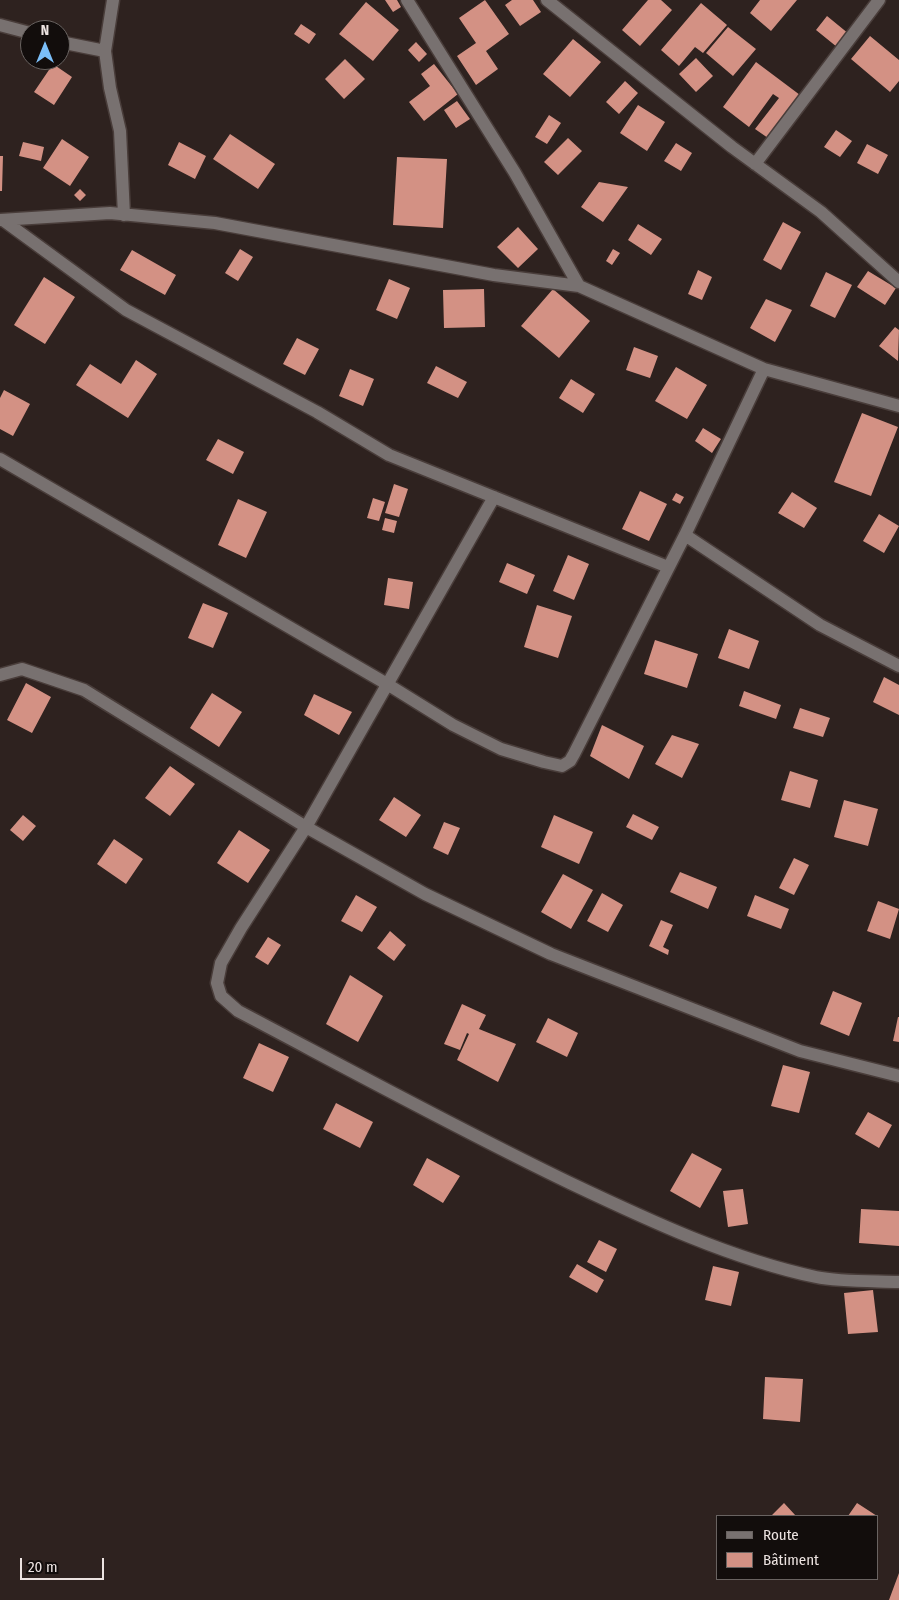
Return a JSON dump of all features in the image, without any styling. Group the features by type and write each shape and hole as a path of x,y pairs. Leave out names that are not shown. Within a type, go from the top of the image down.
{"street":[{"path":"113,0 105,51 110,88 120,130 124,215"},
{"path":"407,0 515,173 579,286"},
{"path":"547,0 755,164 821,212 899,282"},
{"path":"755,164 879,0"},
{"path":"0,25 20,30"},
{"path":"70,44 105,51"},
{"path":"2,220 110,213 215,223 494,275 579,286 764,369 899,406"},
{"path":"2,220 126,310 317,412 389,455 668,566"},
{"path":"0,459 387,684 454,725 501,748 554,765 567,764 574,754 685,535 764,369"},
{"path":"494,497 306,828 241,928 221,963 217,982 221,996 238,1011 517,1157 622,1208 735,1253 818,1277 899,1282"},
{"path":"685,535 820,624 899,666"},
{"path":"0,675 22,669 84,690 306,828 425,894 551,954 800,1051 899,1076"}],"building":[{"path":"385,0 397,0 401,7 393,12"},
{"path":"485,0 509,34 486,51 498,69 476,85 457,56 476,43 459,18"},
{"path":"512,0 533,0 541,12 520,26 505,5"},
{"path":"648,0 661,0 672,10 640,46 622,30"},
{"path":"760,0 797,0 771,31 750,13"},
{"path":"366,2 399,30 373,61 339,34"},
{"path":"701,3 727,25 703,53 695,47 679,66 661,50"},
{"path":"827,16 849,34 837,47 816,30"},
{"path":"301,24 316,34 309,44 294,34"},
{"path":"728,27 756,49 733,76 706,53"},
{"path":"870,36 899,60 899,81 890,92 851,59"},
{"path":"573,39 601,62 570,97 543,74"},
{"path":"416,42 427,54 419,62 408,50"},
{"path":"696,58 713,76 696,92 679,74"},
{"path":"345,59 365,79 344,99 325,79"},
{"path":"756,62 800,95 768,138 755,129 779,98 773,94 749,127 723,107"},
{"path":"434,64 458,94 424,121 409,102 430,86 421,74"},
{"path":"49,70 62,70 72,77 54,105 34,92"},
{"path":"625,81 638,93 619,114 606,102"},
{"path":"457,101 470,119 456,128 444,110"},
{"path":"638,105 665,122 647,151 620,133"},
{"path":"549,115 561,123 547,144 535,137"},
{"path":"836,130 852,141 840,157 824,147"},
{"path":"230,134 275,164 258,189 213,159"},
{"path":"568,138 582,151 558,175 544,162"},
{"path":"62,139 89,157 70,186 43,168"},
{"path":"23,142 44,147 41,161 19,156"},
{"path":"179,142 206,156 195,179 168,165"},
{"path":"676,143 692,153 681,171 664,161"},
{"path":"867,144 888,155 878,174 857,163"},
{"path":"0,156 3,156 2,191 0,191"},
{"path":"397,157 447,159 443,228 393,225"},
{"path":"599,182 628,187 603,222 581,207"},
{"path":"80,189 86,195 80,201 74,195"},
{"path":"783,222 801,232 781,270 763,260"},
{"path":"638,224 662,239 651,255 628,240"},
{"path":"518,227 538,249 518,268 497,247"},
{"path":"240,249 253,257 238,281 225,273"},
{"path":"613,249 620,253 612,265 606,261"},
{"path":"132,250 176,275 165,295 120,270"},
{"path":"698,270 712,277 702,300 688,294"},
{"path":"868,271 896,288 885,305 857,287"},
{"path":"826,272 852,285 835,318 810,306"},
{"path":"44,277 75,297 45,344 14,325"},
{"path":"389,279 410,288 397,319 376,310"},
{"path":"484,289 485,327 444,328 443,290"},
{"path":"553,289 590,321 559,358 521,326"},
{"path":"766,299 792,310 775,342 750,328"},
{"path":"895,327 899,330 898,361 879,346"},
{"path":"297,338 319,349 305,375 283,364"},
{"path":"634,347 658,356 650,378 626,370"},
{"path":"136,360 157,374 128,418 76,385 90,364 121,384"},
{"path":"436,366 467,382 458,398 427,383"},
{"path":"676,367 707,385 687,419 655,401"},
{"path":"350,369 374,379 363,406 339,396"},
{"path":"571,379 595,394 583,413 559,398"},
{"path":"4,390 30,404 13,436 0,429 0,398"},
{"path":"862,413 898,427 871,496 834,482"},
{"path":"703,428 721,439 712,453 695,441"},
{"path":"218,439 244,452 233,474 206,460"},
{"path":"394,484 408,489 399,517 385,513"},
{"path":"640,491 667,504 649,541 622,529"},
{"path":"792,492 817,508 804,528 778,513"},
{"path":"676,493 684,497 680,504 672,500"},
{"path":"373,498 385,502 379,521 367,518"},
{"path":"238,499 267,512 246,558 218,545"},
{"path":"879,514 899,526 884,553 863,541"},
{"path":"385,518 397,521 394,533 382,530"},
{"path":"568,555 589,564 574,600 553,591"},
{"path":"507,563 535,575 527,594 499,582"},
{"path":"388,578 413,582 409,609 384,605"},
{"path":"203,603 228,613 213,648 188,638"},
{"path":"537,605 572,616 558,658 524,647"},
{"path":"729,629 759,641 749,669 718,658"},
{"path":"655,640 698,654 687,688 644,674"},
{"path":"884,677 899,685 899,715 873,702"},
{"path":"26,683 51,697 32,733 7,720"},
{"path":"744,691 781,705 776,719 739,706"},
{"path":"212,693 242,712 219,747 190,728"},
{"path":"314,694 352,712 339,735 304,715"},
{"path":"800,708 830,718 823,737 793,728"},
{"path":"602,725 644,746 629,779 590,756"},
{"path":"672,735 699,744 682,778 655,764"},
{"path":"170,766 195,784 170,816 145,798"},
{"path":"790,771 818,780 810,808 781,800"},
{"path":"394,797 421,815 406,837 379,820"},
{"path":"844,800 878,809 868,846 834,837"},
{"path":"633,814 659,827 652,840 626,827"},
{"path":"23,815 36,826 23,841 10,830"},
{"path":"554,815 593,832 579,864 541,847"},
{"path":"444,822 460,828 448,855 433,848"},
{"path":"239,830 270,850 248,883 217,863"},
{"path":"114,839 143,859 126,884 97,864"},
{"path":"794,858 809,865 794,895 779,888"},
{"path":"680,872 717,887 708,909 670,892"},
{"path":"563,874 593,890 571,929 541,912"},
{"path":"602,893 623,905 608,932 587,921"},
{"path":"356,895 377,907 362,932 341,921"},
{"path":"755,895 789,909 781,929 747,916"},
{"path":"878,901 899,909 890,939 867,931"},
{"path":"661,920 673,925 663,947 669,950 668,955 649,946"},
{"path":"390,931 406,945 394,961 377,948"},
{"path":"268,937 281,945 268,965 255,957"},
{"path":"350,975 383,996 358,1042 326,1024"},
{"path":"833,991 862,1003 849,1036 820,1024"},
{"path":"462,1004 486,1015 479,1029 516,1044 498,1082 457,1060 469,1034 467,1033 460,1050 444,1044"},
{"path":"899,1017 899,1042 893,1041"},
{"path":"548,1018 578,1033 567,1057 536,1042"},
{"path":"259,1043 289,1057 273,1092 243,1078"},
{"path":"783,1065 810,1072 799,1113 771,1106"},
{"path":"336,1103 373,1122 360,1148 323,1129"},
{"path":"868,1112 892,1125 879,1148 855,1134"},
{"path":"692,1153 722,1169 700,1208 670,1191"},
{"path":"427,1158 460,1176 443,1203 413,1185"},
{"path":"743,1189 748,1224 728,1227 723,1191"},
{"path":"861,1209 899,1211 899,1246 859,1243"},
{"path":"599,1240 617,1249 606,1272 587,1262"},
{"path":"577,1264 604,1280 597,1293 569,1277"},
{"path":"713,1266 739,1272 731,1306 705,1300"},
{"path":"873,1290 878,1332 848,1334 844,1293"},
{"path":"765,1377 803,1379 800,1422 763,1419"},
{"path":"784,1503 795,1515 772,1515"},
{"path":"857,1503 875,1515 849,1515"},
{"path":"899,1573 899,1600 889,1600"}]}
